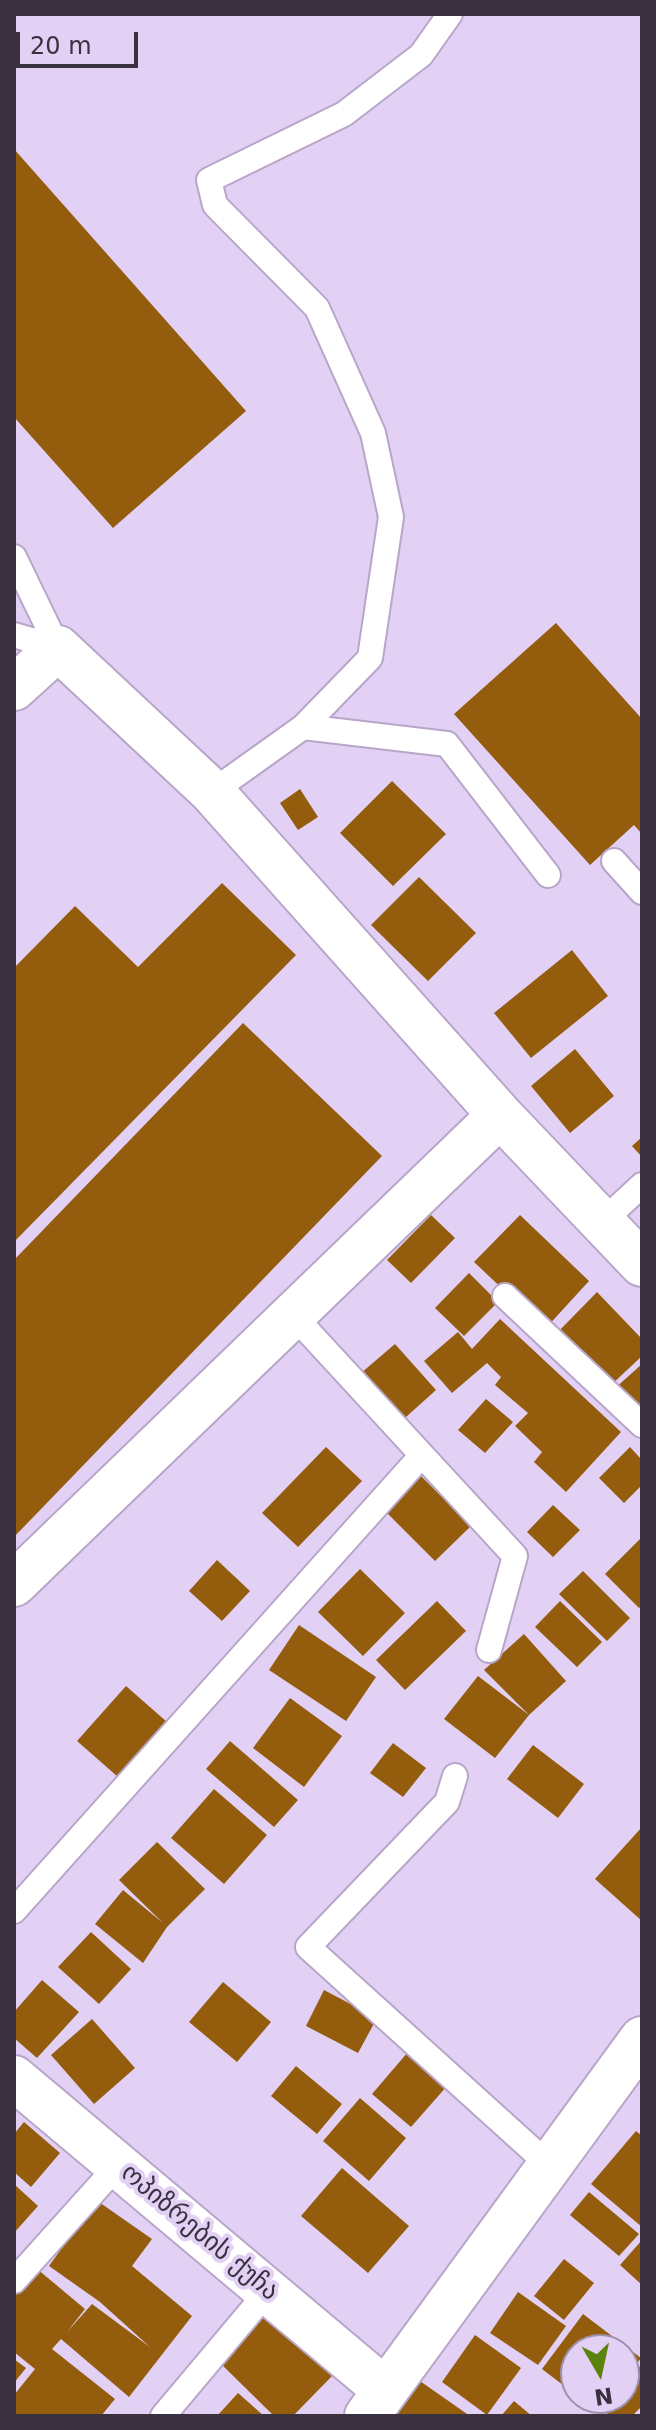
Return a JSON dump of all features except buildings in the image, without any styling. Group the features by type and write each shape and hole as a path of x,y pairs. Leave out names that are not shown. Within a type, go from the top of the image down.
{"street":[{"path":"14,688 58,648 212,792 500,1115 642,1264"},
{"path":"14,1584 500,1115"},
{"name":"ოპიზრების ქუჩა","path":"14,2078 268,2291 376,2402 642,2039"}],"lane":[{"path":"212,792 303,727 370,658 391,517 373,433 317,308 215,205 209,180 344,114 421,55 450,14"},
{"path":"14,557 58,648"},
{"path":"14,635 58,648"},
{"path":"303,727 447,744 548,875"},
{"path":"614,861 642,892"},
{"path":"602,1222 642,1185"},
{"path":"505,1296 642,1425"},
{"path":"293,1315 515,1556 489,1650"},
{"path":"14,1911 422,1455"},
{"path":"455,1776 447,1802 308,1947 549,2165"},
{"path":"14,2281 118,2165"},
{"path":"163,2416 268,2291"}]}
